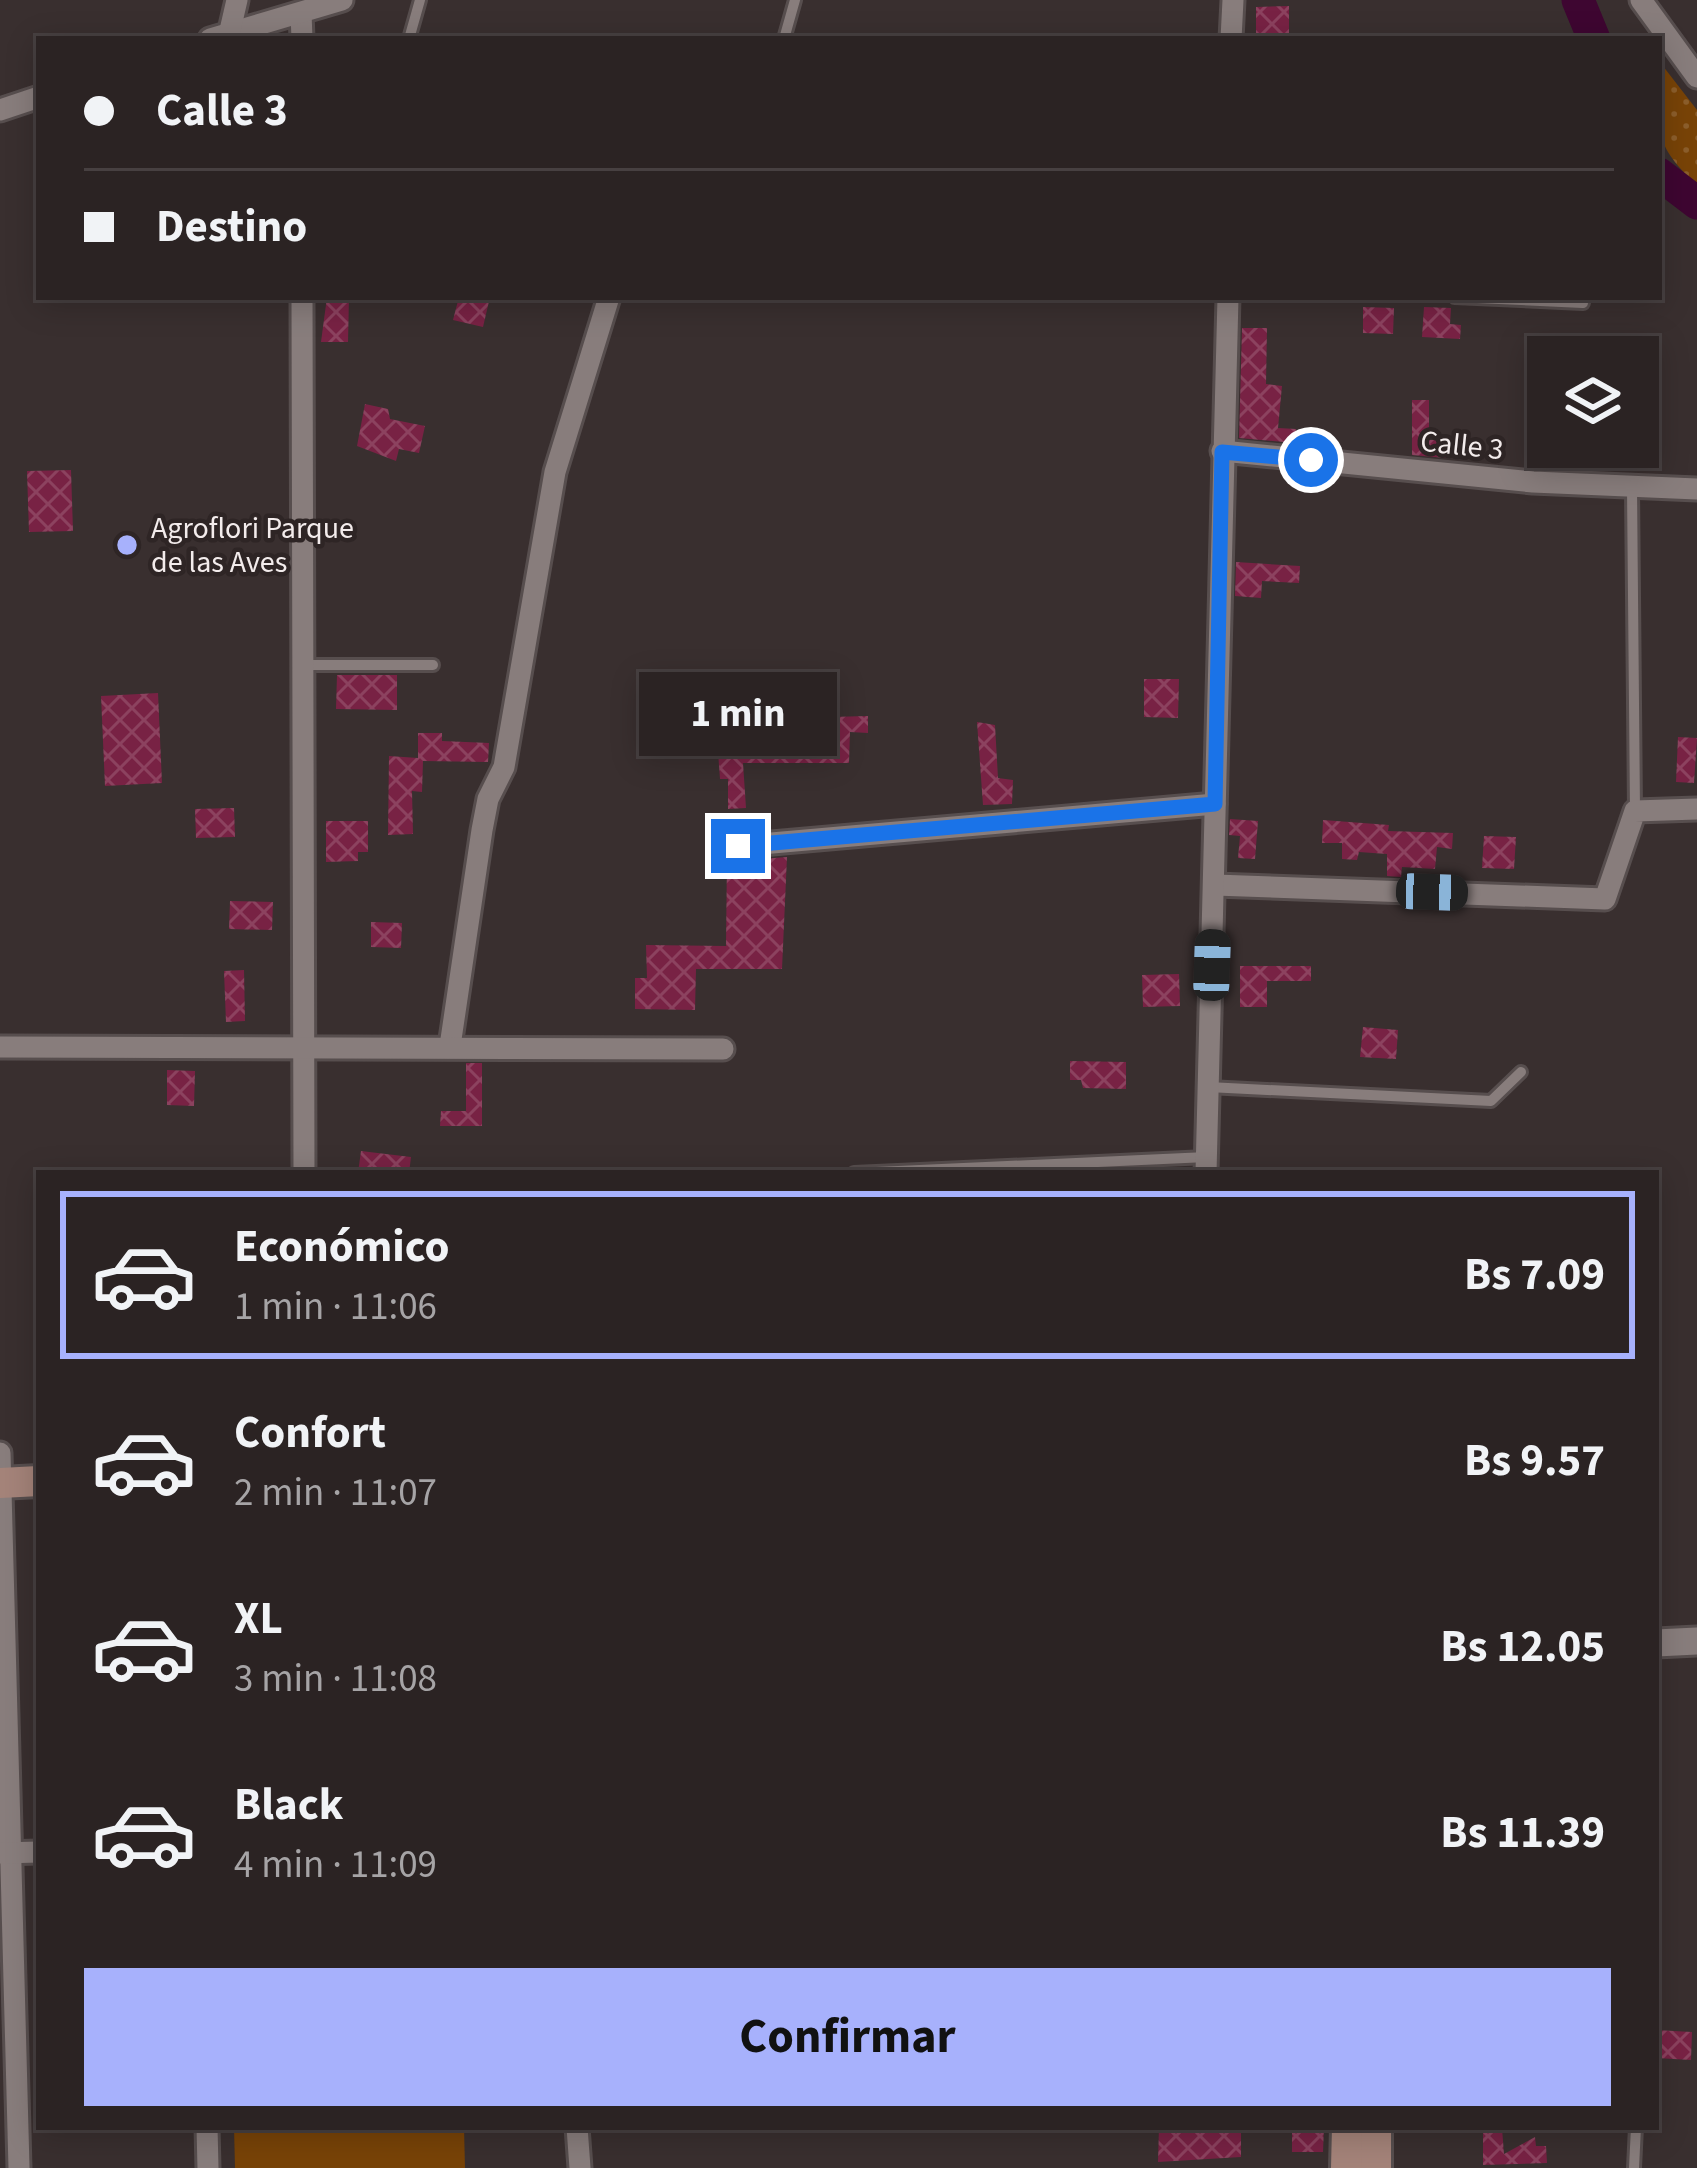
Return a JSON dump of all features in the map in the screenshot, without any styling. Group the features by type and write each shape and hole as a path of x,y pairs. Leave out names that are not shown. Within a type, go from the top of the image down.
{"main road":[{"path":"1,1483 36,1481"},
{"path":"1346,2168 1347,2130"},
{"path":"1376,2130 1376,2168"}],"street":[{"path":"222,36 237,0"},
{"path":"225,36 342,0"},
{"path":"1231,36 1233,0"},
{"path":"1641,0 1697,77"},
{"path":"302,13 302,36"},
{"path":"0,110 36,98"},
{"path":"302,300 304,1170"},
{"path":"450,1046 482,830 504,767 555,472 608,300"},
{"path":"1206,1165 1228,300"},
{"name":"Calle 3","path":"1222,452 1632,488 1697,489"},
{"path":"738,846 1215,804"},
{"path":"1215,884 1605,899 1635,811 1697,808"},
{"path":"0,1047 303,1044 723,1049"},
{"path":"0,1453 9,2128 19,2168"},
{"path":"1659,1643 1697,1641"},
{"path":"5,1852 36,1852"},
{"path":"207,2130 208,2168"},
{"path":"577,2130 580,2168"}],"lane":[{"path":"410,36 420,0"},
{"path":"785,36 795,0"},
{"path":"1519,300 1583,303"},
{"path":"1632,488 1635,811"},
{"path":"303,665 433,664"},
{"path":"1208,1087 1492,1101 1521,1072"},
{"path":"986,1170 1206,1165"},
{"path":"1634,2168 1636,2130"}],"shaded area":[{"path":"1662,65 1697,110 1697,185 1663,143"},
{"path":"234,2130 464,2130 465,2168 235,2168"}],"building":[{"path":"1289,6 1289,36 1256,36 1256,7"},
{"path":"327,300 349,300 348,342 321,342"},
{"path":"458,300 489,300 483,327 453,320"},
{"path":"1363,307 1394,308 1393,334 1363,333"},
{"path":"1424,307 1451,308 1450,324 1461,325 1460,339 1422,337"},
{"path":"1242,328 1267,328 1266,384 1282,386 1278,428 1296,429 1295,443 1239,438"},
{"path":"1412,400 1429,400 1429,440 1446,440 1446,458 1412,455"},
{"path":"365,404 388,409 390,419 425,426 419,453 399,449 396,461 357,446"},
{"path":"71,470 73,531 29,532 27,471"},
{"path":"1236,562 1300,566 1299,583 1262,581 1261,598 1235,596"},
{"path":"337,675 397,675 397,710 336,709"},
{"path":"1144,679 1179,679 1178,718 1144,717"},
{"path":"158,693 162,783 105,786 101,696"},
{"path":"868,716 868,733 850,732 849,763 743,763 746,808 728,809 728,779 720,779 717,738 792,733 792,718"},
{"path":"977,722 995,725 998,778 1013,780 1012,804 983,805"},
{"path":"418,733 442,733 442,741 489,743 488,762 423,761 422,792 412,791 413,834 388,835 389,756 418,758"},
{"path":"1678,737 1697,738 1694,783 1676,782"},
{"path":"234,808 235,837 196,838 195,809"},
{"path":"1230,819 1258,821 1255,859 1238,858 1240,836 1229,835"},
{"path":"1323,820 1389,825 1388,831 1453,833 1452,849 1437,847 1435,869 1402,867 1401,877 1387,876 1387,854 1359,852 1357,860 1342,859 1342,843 1322,843"},
{"path":"326,821 368,821 368,852 358,852 358,861 326,862"},
{"path":"1484,836 1516,837 1514,869 1482,868"},
{"path":"727,856 739,861 787,857 782,969 696,969 695,1010 635,1009 635,978 647,978 646,945 726,946"},
{"path":"230,901 273,902 272,930 229,929"},
{"path":"371,922 402,923 401,948 371,947"},
{"path":"1240,966 1311,966 1311,981 1267,981 1267,1007 1240,1007"},
{"path":"244,970 245,1021 226,1022 224,971"},
{"path":"1179,974 1180,1006 1143,1007 1142,975"},
{"path":"1363,1027 1398,1030 1396,1059 1360,1057"},
{"path":"1070,1061 1126,1062 1126,1089 1083,1088 1081,1080 1070,1080"},
{"path":"466,1063 482,1063 482,1126 440,1126 441,1111 466,1111"},
{"path":"167,1070 195,1071 194,1106 167,1105"},
{"path":"361,1151 411,1157 409,1170 358,1170"},
{"path":"1659,2030 1692,2032 1691,2060 1659,2058"},
{"path":"1159,2130 1241,2130 1241,2157 1158,2162"},
{"path":"1292,2130 1324,2130 1323,2152 1292,2152"},
{"path":"1483,2130 1502,2130 1504,2154 1535,2137 1536,2146 1546,2146 1547,2163 1483,2165"}],"waterway":[{"path":"1578,0 1593,36"},
{"path":"1662,176 1697,203"}],"place":[{"name":"Agroflori Parque de las Aves","path":"127,545"}],"route":[{"path":"738,846 1215,804 1222,452 1311,460"}]}
